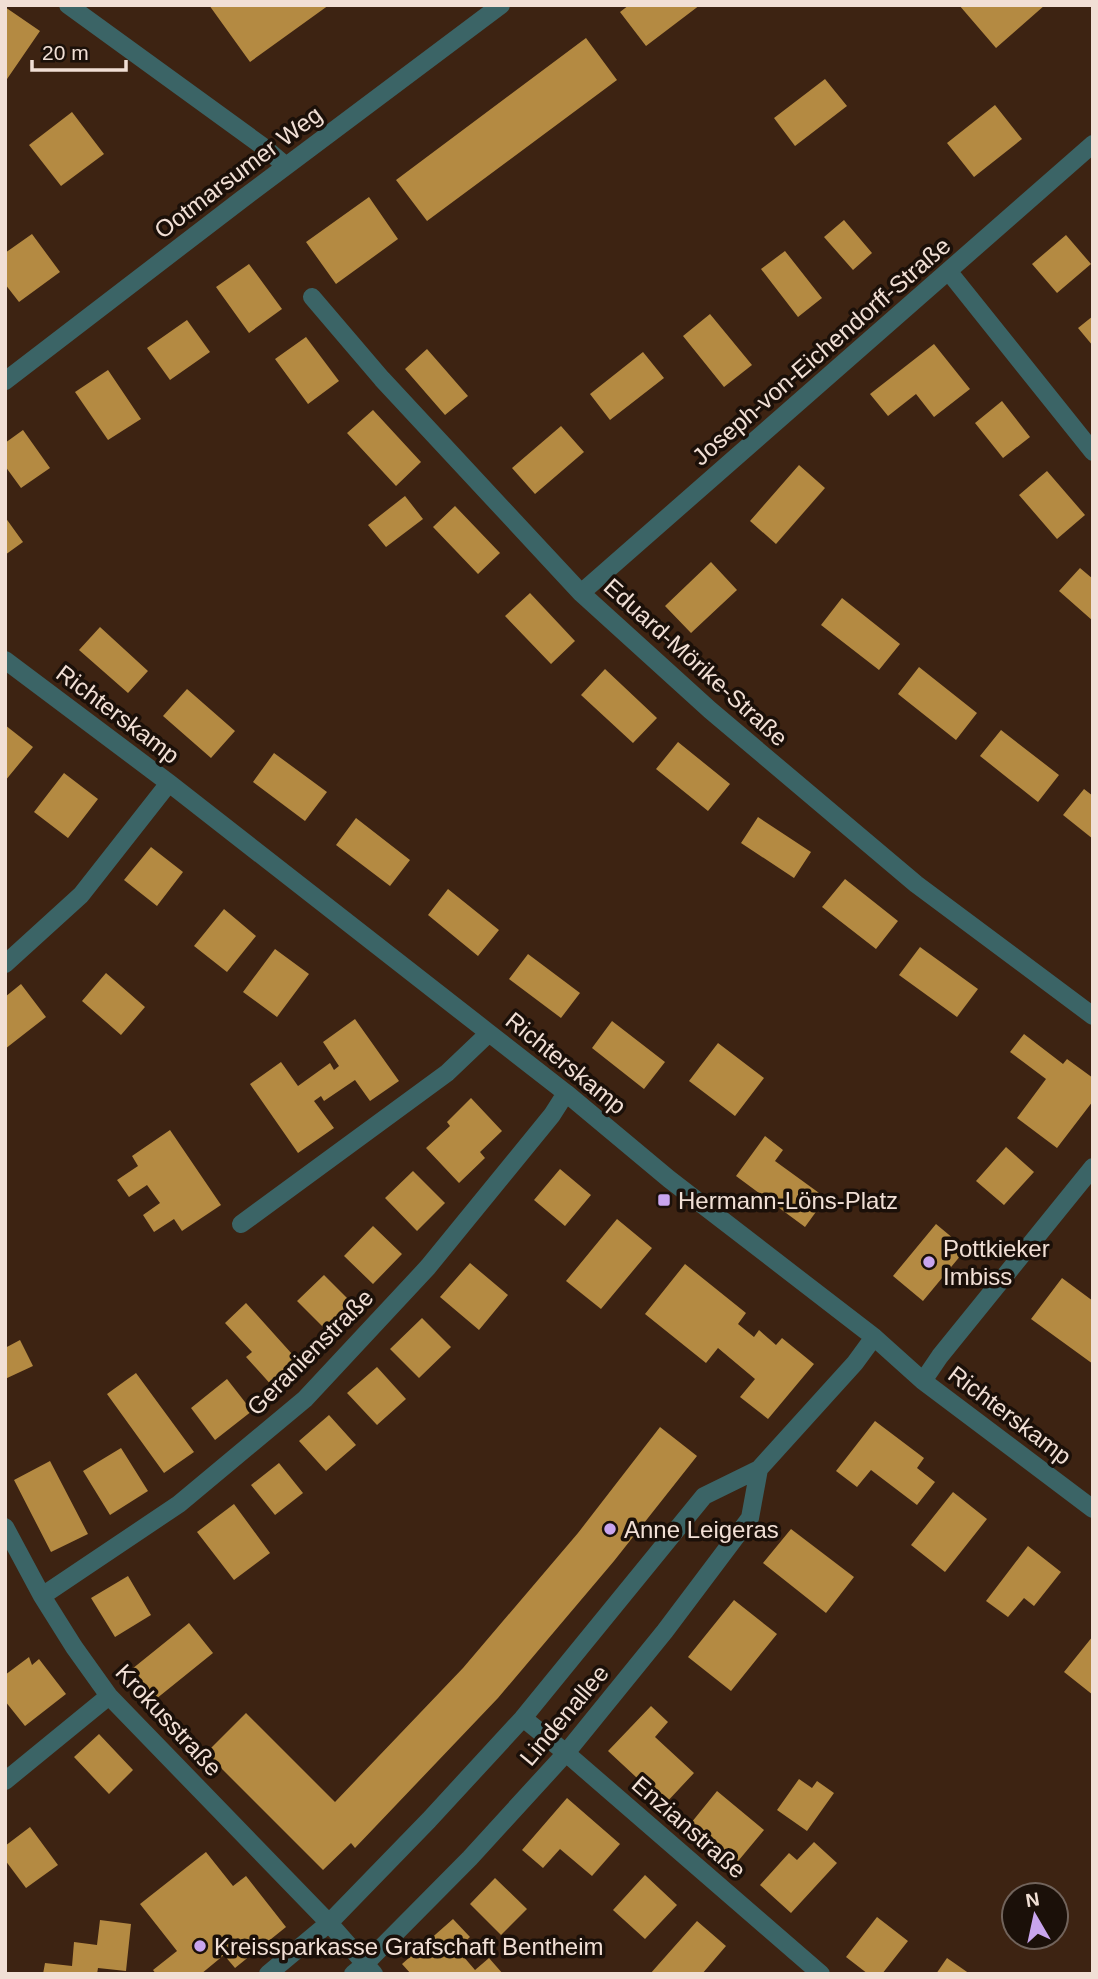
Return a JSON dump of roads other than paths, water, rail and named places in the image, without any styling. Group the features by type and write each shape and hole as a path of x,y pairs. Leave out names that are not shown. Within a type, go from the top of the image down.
{"street":[{"path":"68,5 286,166"},
{"name":"Ootmarsumer Weg","path":"5,381 502,5"},
{"name":"Joseph-von-Eichendorff-Straße","path":"581,593 1093,144"},
{"path":"948,272 1093,452"},
{"name":"Eduard-Mörike-Straße","path":"312,297 382,379 581,593 710,710 916,884 1093,1016"},
{"name":"Richterskamp","path":"5,660 169,783 566,1093 668,1179 874,1337 923,1381 1093,1509"},
{"path":"5,964 81,895 169,783"},
{"path":"241,1224 447,1073 489,1033"},
{"name":"Geranienstraße","path":"42,1596 180,1504 305,1399 428,1266 552,1115 566,1093"},
{"path":"923,1381 940,1356 1093,1167"},
{"name":"Lindenallee","path":"268,1974 329,1923 523,1718 704,1496 760,1469 855,1363 874,1337"},
{"name":"Lindenallee","path":"329,1923 364,1971 566,1753 665,1631 750,1518 760,1469"},
{"name":"Krokusstraße","path":"5,1527 42,1596 109,1696 329,1923"},
{"path":"5,1781 109,1696"},
{"name":"Enzianstraße","path":"523,1718 821,1974"}],"place":[{"name":"Hermann-Löns-Platz","path":"664,1200"},
{"name":"Pottkieker Imbiss","path":"929,1262"},
{"name":"Anne Leigeras","path":"610,1529"},
{"name":"Kreissparkasse Grafschaft Bentheim","path":"200,1946"}]}
